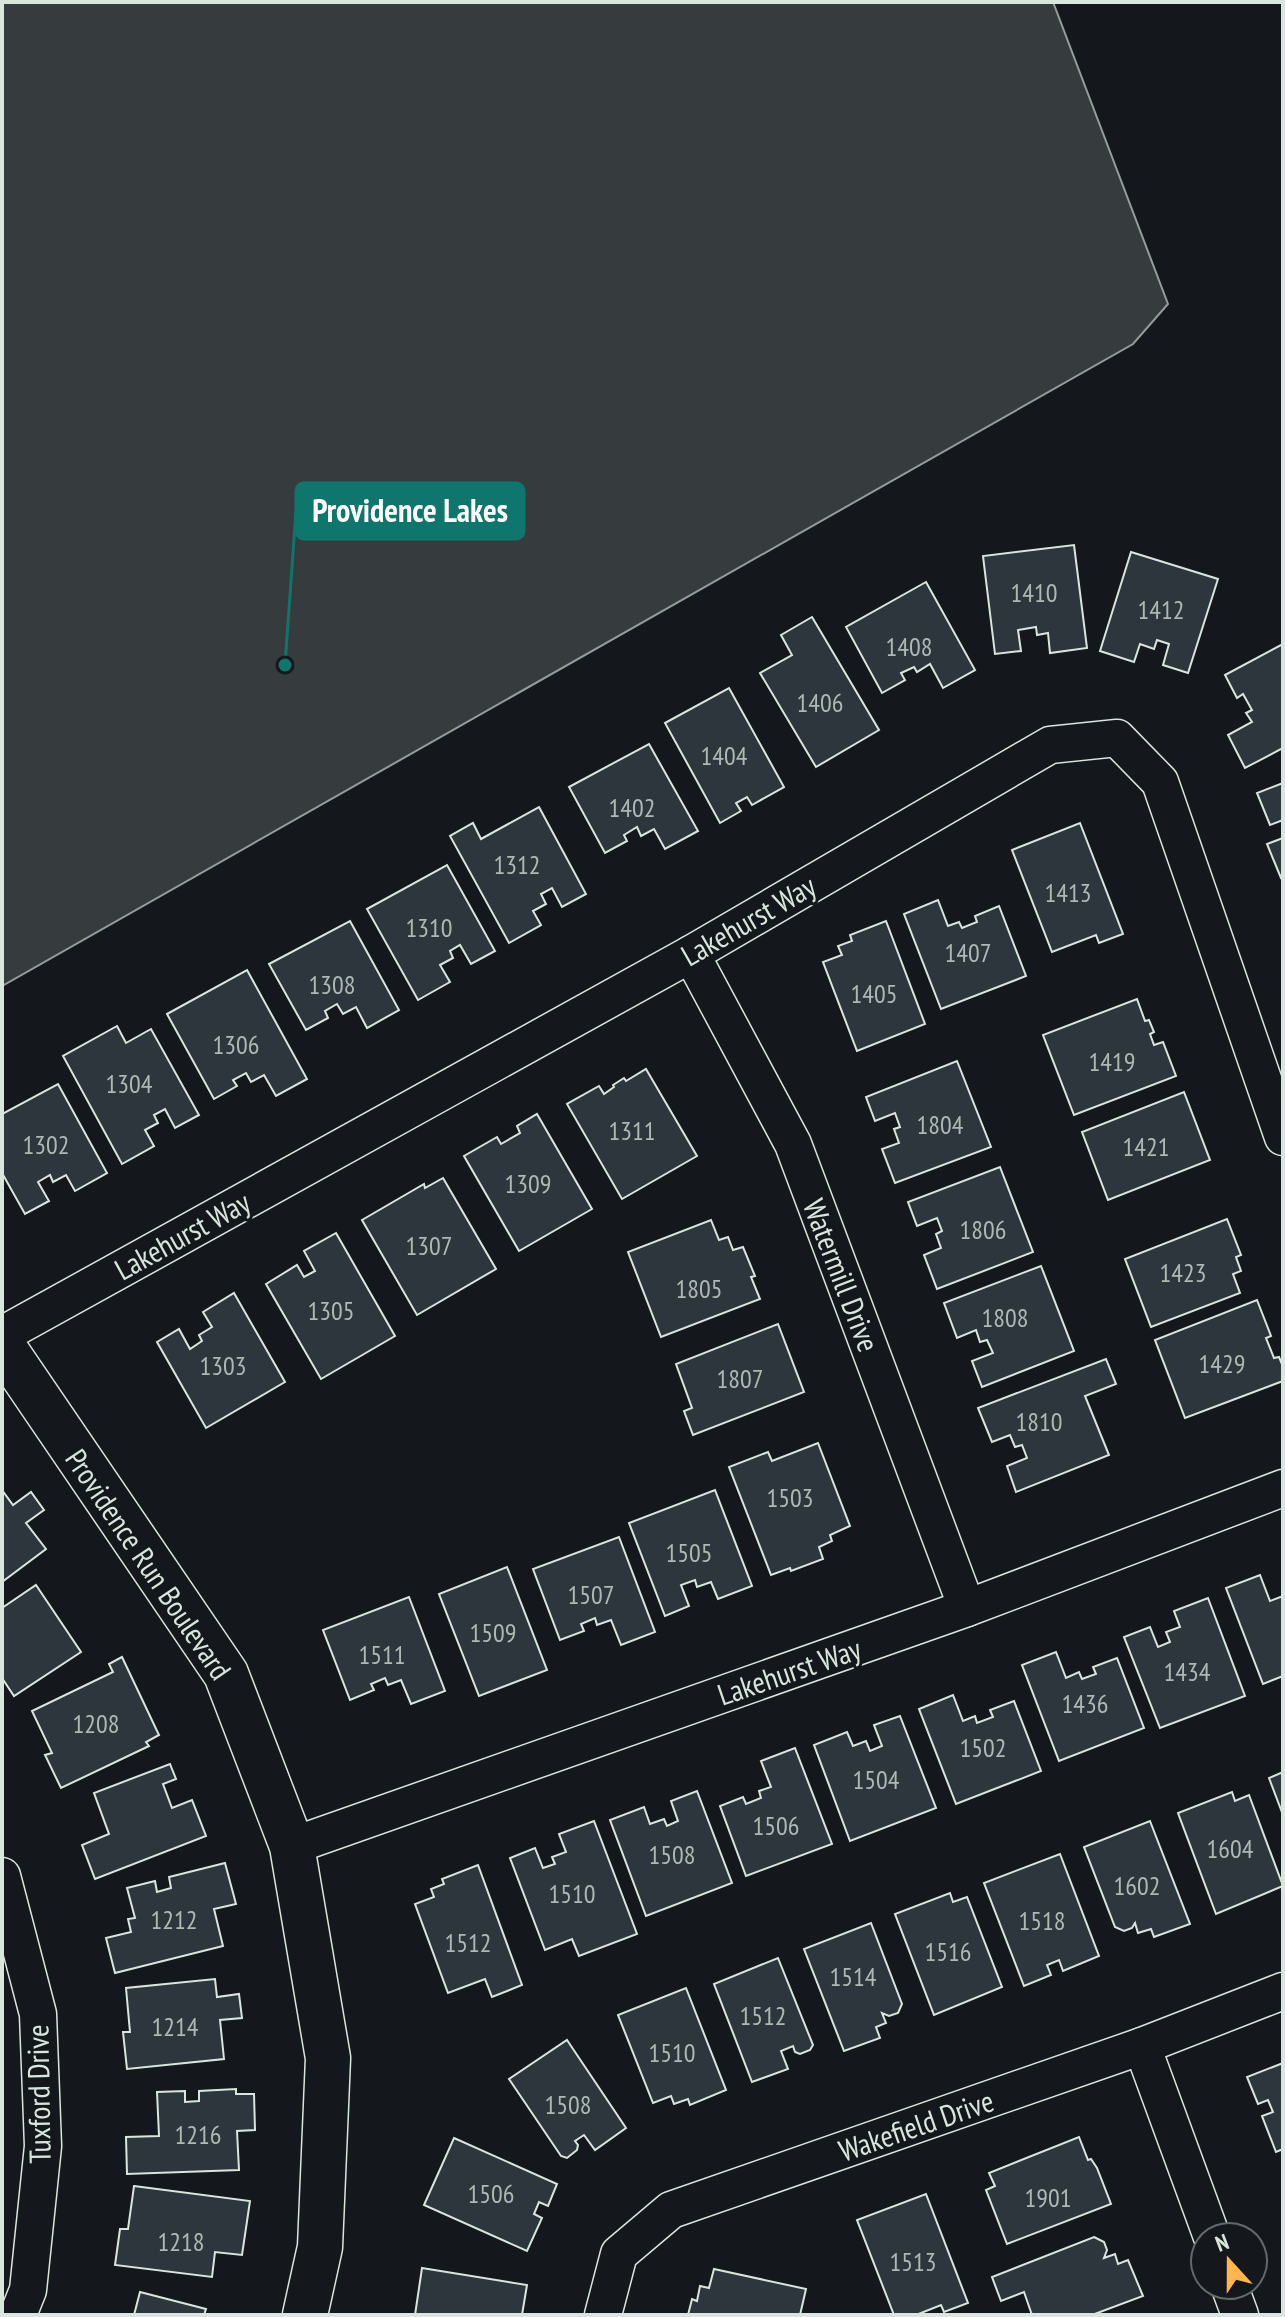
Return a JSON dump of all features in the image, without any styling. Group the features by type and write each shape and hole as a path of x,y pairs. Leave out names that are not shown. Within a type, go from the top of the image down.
{"street":[{"name":"Lakehurst Way","path":"2,1335 691,954 1050,745 1117,738 1160,782 1283,1137"},
{"name":"Watermill Drive","path":"691,954 793,1144 967,1608"},
{"name":"Providence Run Boulevard","path":"2,1345 226,1674 292,1846 328,2058 320,2247 305,2315"},
{"name":"Lakehurst Way","path":"292,1846 967,1608 1283,1488"},
{"name":"Tuxford Drive","path":"2,1876 38,2014 43,2146 28,2290 18,2315"},
{"name":"Wakefield Drive","path":"603,2315 619,2254 671,2210 1142,2046 1283,1991"},
{"path":"1142,2046 1206,2221"}],"shaded area":[{"path":"2,2 1053,2 1168,304 1133,344 2,986"}],"building":[{"path":"1074,545 1087,648 1050,653 1048,633 1037,635 1036,627 1018,630 1021,651 995,654 983,556"},
{"path":"1131,552 1218,579 1188,673 1163,665 1169,644 1157,640 1154,649 1140,644 1134,662 1100,651"},
{"path":"926,582 975,670 943,688 930,664 917,672 914,667 901,673 905,680 882,693 846,627"},
{"path":"812,617 879,730 816,767 760,673 792,655 781,635"},
{"path":"1283,644 1283,748 1245,768 1228,735 1252,722 1246,713 1252,710 1243,694 1237,698 1225,675"},
{"path":"729,688 784,787 752,805 747,797 736,803 741,811 720,823 665,723"},
{"path":"649,744 698,831 665,849 654,829 641,836 637,827 624,835 627,841 605,853 569,787"},
{"path":"1283,783 1283,820 1270,825 1257,793"},
{"path":"539,807 586,894 562,907 552,888 541,894 546,904 533,911 541,925 509,943 450,836 473,823 481,839"},
{"path":"1080,823 1123,934 1099,943 1096,935 1052,952 1012,850"},
{"path":"1283,838 1283,877 1281,878 1267,844"},
{"path":"447,865 495,951 471,964 460,945 450,951 453,958 440,965 450,982 418,1000 367,909"},
{"path":"938,900 948,926 959,922 962,928 977,922 975,916 999,906 1026,976 941,1009 904,914"},
{"path":"350,921 399,1010 367,1028 356,1007 343,1014 337,1004 325,1011 328,1018 306,1030 269,964"},
{"path":"886,921 925,1024 857,1051 823,962 842,955 838,946 852,941 850,935"},
{"path":"247,970 307,1079 276,1096 264,1075 251,1082 246,1073 233,1080 237,1086 214,1099 167,1014"},
{"path":"1137,999 1145,1021 1149,1020 1154,1032 1150,1034 1154,1045 1163,1042 1176,1076 1074,1115 1043,1035"},
{"path":"117,1026 126,1043 151,1029 199,1115 175,1128 165,1109 154,1115 158,1123 145,1130 154,1146 122,1164 63,1056"},
{"path":"957,1061 991,1147 895,1183 882,1149 899,1143 894,1129 900,1127 895,1113 875,1121 866,1097"},
{"path":"646,1069 697,1156 622,1199 567,1104 599,1086 604,1094 624,1078 626,1081"},
{"path":"58,1084 107,1173 75,1191 66,1175 53,1182 50,1175 38,1182 49,1201 25,1214 2,1173 2,1114"},
{"path":"1184,1092 1210,1160 1108,1200 1082,1132"},
{"path":"537,1114 592,1209 519,1251 464,1156 497,1137 501,1144 520,1133 517,1126"},
{"path":"1000,1167 1033,1252 937,1289 924,1255 941,1248 936,1234 942,1231 937,1218 917,1226 908,1202"},
{"path":"443,1178 496,1269 417,1315 362,1220 424,1184 425,1188"},
{"path":"1227,1219 1241,1255 1236,1257 1241,1271 1233,1274 1240,1293 1151,1327 1125,1259"},
{"path":"711,1220 719,1240 728,1237 733,1250 743,1247 760,1299 661,1337 628,1252"},
{"path":"336,1233 395,1336 321,1379 266,1284 297,1265 304,1277 315,1271 304,1251"},
{"path":"1041,1266 1074,1351 982,1387 972,1361 993,1353 987,1340 980,1342 976,1330 957,1338 944,1303"},
{"path":"234,1293 285,1382 206,1428 157,1342 179,1329 190,1349 202,1341 199,1335 212,1327 203,1312"},
{"path":"1257,1300 1271,1336 1266,1338 1274,1358 1279,1357 1283,1367 1283,1381 1185,1418 1155,1340"},
{"path":"778,1324 804,1392 693,1435 684,1411 692,1408 676,1364"},
{"path":"1106,1359 1116,1384 1085,1396 1109,1455 1016,1492 1007,1466 1027,1458 1022,1445 1015,1447 1010,1435 992,1442 978,1408"},
{"path":"818,1443 850,1526 830,1535 832,1541 819,1547 823,1559 771,1575 729,1467 768,1452 772,1461"},
{"path":"2,1490 13,1505 31,1492 44,1510 26,1523 46,1549 2,1582"},
{"path":"715,1490 752,1586 718,1599 711,1582 697,1587 695,1580 681,1585 689,1606 665,1616 629,1523"},
{"path":"619,1537 655,1632 621,1645 611,1620 597,1625 595,1618 581,1624 584,1631 560,1640 533,1569"},
{"path":"507,1567 547,1670 479,1696 439,1594"},
{"path":"1260,1575 1270,1601 1283,1596 1283,1676 1263,1684 1226,1588"},
{"path":"36,1585 81,1652 14,1696 2,1678 2,1608"},
{"path":"409,1597 445,1691 411,1704 401,1680 388,1685 385,1678 371,1684 374,1690 350,1700 323,1630"},
{"path":"1208,1598 1245,1696 1160,1728 1124,1637 1150,1627 1158,1647 1170,1642 1166,1632 1180,1627 1174,1611"},
{"path":"1056,1652 1066,1678 1079,1672 1082,1679 1096,1674 1093,1667 1117,1658 1144,1728 1059,1761 1022,1665"},
{"path":"122,1657 159,1735 146,1742 149,1746 61,1788 45,1755 52,1753 32,1711 113,1672 109,1664"},
{"path":"953,1695 963,1721 975,1716 977,1723 993,1717 990,1710 1014,1701 1041,1771 956,1804 919,1709"},
{"path":"900,1716 936,1808 850,1841 814,1745 847,1732 853,1746 866,1741 870,1751 882,1746 874,1725"},
{"path":"795,1748 832,1844 746,1876 720,1806 743,1797 746,1804 761,1798 759,1791 771,1787 761,1761"},
{"path":"170,1764 176,1779 163,1784 172,1808 192,1800 206,1836 95,1879 82,1845 109,1834 94,1793"},
{"path":"1283,1772 1283,1815 1269,1778"},
{"path":"697,1791 732,1883 646,1916 610,1820 644,1807 650,1824 664,1819 667,1826 678,1821 671,1801"},
{"path":"1232,1792 1235,1801 1249,1795 1283,1886 1216,1914 1178,1813"},
{"path":"594,1821 637,1934 579,1956 572,1939 545,1950 510,1858 535,1848 543,1868 555,1864 552,1857 566,1852 559,1834"},
{"path":"1150,1821 1190,1924 1154,1937 1151,1929 1138,1933 1135,1923 1124,1931 1115,1927 1084,1847"},
{"path":"1060,1854 1099,1956 1063,1971 1059,1960 1047,1965 1051,1975 1024,1986 984,1883"},
{"path":"225,1863 236,1904 214,1909 223,1946 115,1973 106,1938 131,1932 128,1919 135,1918 127,1888 155,1881 157,1892 171,1888 169,1877"},
{"path":"478,1865 522,1985 492,1997 485,1979 448,1993 415,1904 434,1897 431,1889 444,1884 442,1879"},
{"path":"950,1893 953,1902 967,1897 1002,1987 934,2015 895,1914"},
{"path":"871,1923 902,2004 898,2013 889,2016 882,2013 886,2023 876,2027 880,2038 844,2051 804,1949"},
{"path":"778,1958 813,2045 810,2050 800,2054 795,2052 793,2046 781,2051 788,2069 752,2082 714,1984"},
{"path":"215,1979 217,1997 239,1994 242,2018 220,2020 224,2059 127,2069 123,2032 130,2032 126,1988"},
{"path":"686,1988 726,2090 690,2105 688,2099 674,2104 671,2096 653,2103 618,2015"},
{"path":"567,2040 626,2128 595,2150 584,2135 575,2141 577,2150 567,2158 561,2156 509,2079"},
{"path":"1283,2063 1283,2149 1276,2152 1262,2116 1273,2112 1268,2100 1258,2104 1247,2077"},
{"path":"236,2089 236,2094 254,2094 255,2130 237,2131 239,2170 127,2174 126,2137 159,2136 157,2092 185,2091 185,2102 199,2101 199,2091"},
{"path":"1079,2137 1088,2160 1091,2159 1097,2168 1111,2204 1007,2244 986,2190 995,2186 989,2173"},
{"path":"454,2138 557,2184 548,2206 539,2202 534,2214 542,2218 527,2251 424,2205"},
{"path":"134,2186 250,2201 242,2255 215,2252 212,2277 115,2265 120,2229 128,2229"},
{"path":"926,2194 968,2303 944,2312 941,2305 916,2315 894,2315 857,2220"},
{"path":"1094,2237 1104,2242 1107,2250 1104,2258 1115,2254 1118,2264 1128,2260 1143,2296 1092,2315 1032,2315 1024,2292 1001,2301 992,2277"},
{"path":"422,2268 527,2285 522,2315 415,2315"},
{"path":"714,2269 806,2289 800,2315 688,2315 692,2299 697,2301 700,2286 709,2288"},
{"path":"140,2292 206,2309 204,2315 134,2315"}],"place":[{"name":"Providence Lakes","path":"285,665"}]}
